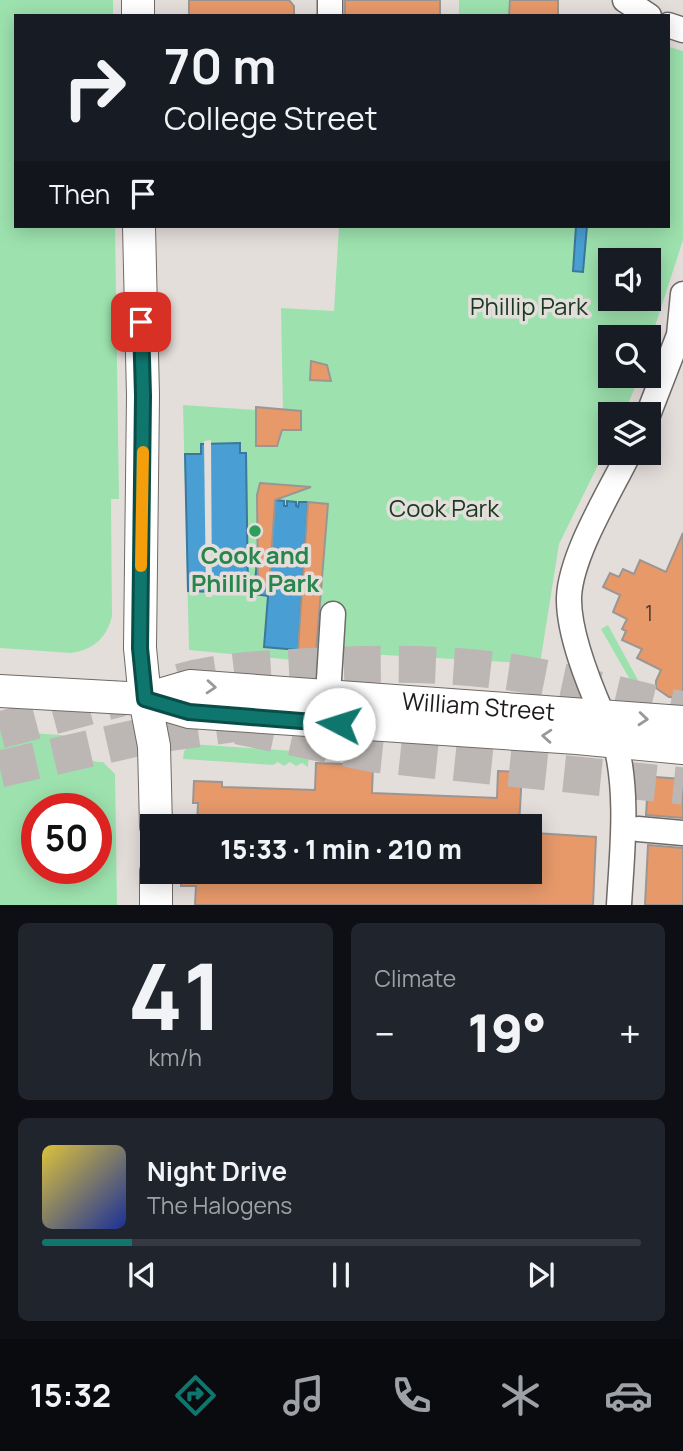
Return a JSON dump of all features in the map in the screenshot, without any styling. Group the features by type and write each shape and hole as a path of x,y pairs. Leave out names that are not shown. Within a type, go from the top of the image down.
{"main road":[{"path":"139,228 143,396 140,648 153,746 156,814"},
{"name":"William Street","path":"145,699 190,686 328,695 609,729 683,748"},
{"path":"0,691 145,699"},
{"name":"William Street","path":"145,699 189,712 609,729 683,722"},
{"path":"156,884 156,905"}],"street":[{"path":"624,0 646,14"},
{"path":"653,402 679,335 683,294"},
{"path":"619,905 622,816 619,758 591,687 575,633 569,598 577,563 623,465"},
{"path":"328,695 333,614"},
{"path":"638,830 683,833"}],"green space":[{"path":"0,0 113,0 113,14 14,14 14,228 115,228 119,499 111,499 112,616 103,637 86,649 71,653 0,648"},
{"path":"459,0 510,0 509,14 459,14"},
{"path":"670,47 683,51 683,240 661,308 661,248 598,248 598,311 660,311 655,325 598,325 598,388 635,388 629,402 598,402 598,465 559,544 540,664 315,651 314,662 189,650 183,405 283,412 281,308 334,311 339,228 670,228"},
{"path":"608,625 639,682 633,685 601,629"},
{"path":"0,731 61,735 80,740 84,745 83,758 103,762 115,774 117,905 0,905"},
{"path":"191,744 309,752 308,767 302,763 296,766 290,762 284,766 278,762 273,765 183,759 184,751"}],"water":[{"path":"576,228 587,228 583,272 573,271"},
{"path":"240,443 240,453 246,453 248,590 242,590 242,593 188,591 185,454 201,454 201,444"},
{"path":"275,500 284,501 284,506 287,506 287,501 296,502 298,507 299,502 308,502 298,650 264,647 268,596 254,594 262,504"}],"pier":[{"path":"211,440 212,597 206,597 204,441"}],"building":[{"path":"189,0 289,0 294,6 294,14 189,14"},
{"path":"345,0 440,0 440,14 345,14"},
{"path":"510,0 558,0 558,14 509,14"},
{"path":"311,361 327,365 331,381 310,380"},
{"path":"256,407 301,411 301,430 282,430 277,446 256,446"},
{"path":"260,483 311,487 275,500 269,588 258,587 257,495"},
{"path":"308,502 328,504 316,652 298,650"},
{"path":"683,533 683,698 669,697 656,688 661,670 637,658 642,649 622,640 626,631 622,629 627,619 613,612 620,595 603,587 610,573 619,577 623,569 634,574 640,560 666,572"},
{"path":"316,763 373,765 372,793 497,798 498,771 522,772 520,814 198,814 198,803 193,803 194,781 222,782 222,787 315,790"},
{"path":"655,777 683,779 683,818 646,815 648,784"},
{"path":"542,833 596,837 593,905 195,905 196,886 181,886 542,884"},
{"path":"648,845 683,848 683,905 645,905"}],"tunnel":[{"path":"180,682 225,673 271,669 436,665 490,669 537,677 683,710"},
{"path":"0,730 121,698"},
{"path":"0,769 145,736 246,722"},
{"path":"238,726 374,754 683,786"}],"slow traffic":[{"path":"141,566 143,452"}],"place":[{"name":"Cook and Phillip Park","path":"255,531"}],"route":[{"path":"141,322 143,396 140,648 145,699 189,712 339,724"}],"park label":[{"name":"Phillip Park","path":"529,307"},
{"name":"Cook Park","path":"444,509"}]}
